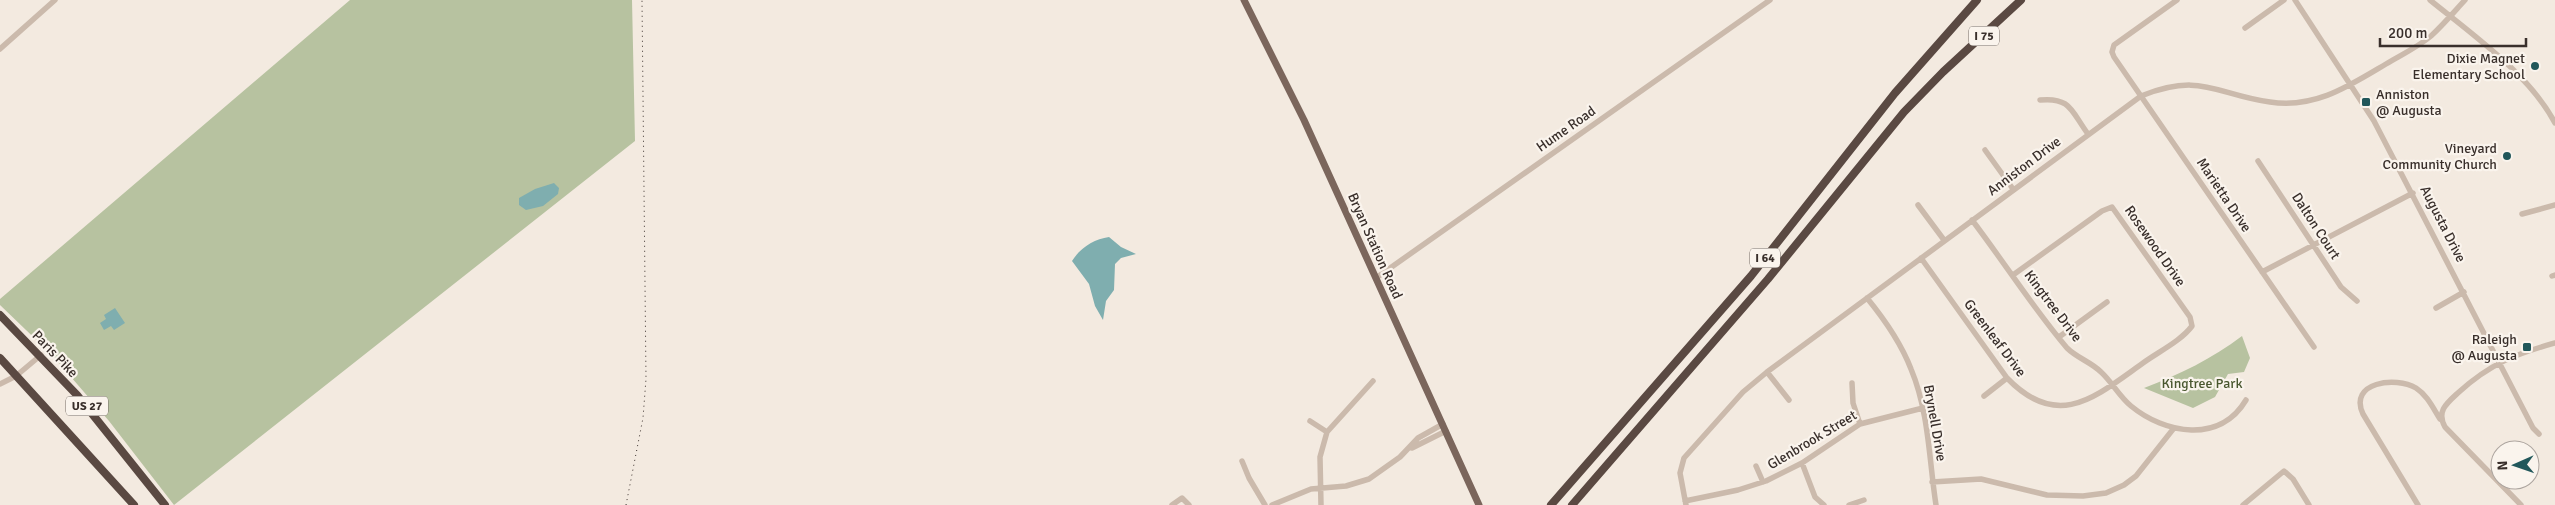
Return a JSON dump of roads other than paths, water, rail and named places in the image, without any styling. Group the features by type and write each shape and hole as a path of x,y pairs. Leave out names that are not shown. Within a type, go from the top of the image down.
{"highway":[{"name":"I 75","path":"1943,72 2023,0"},
{"name":"I 64","path":"1551,505 1751,276 1895,93 1975,2"},
{"name":"I 64","path":"1572,505 1768,279 1904,112 1943,72"},
{"name":"Paris Pike","path":"0,315 41,355 83,402 166,505"},
{"name":"US 27","path":"0,358 134,505"}],"main road":[{"name":"Bryan Station Road","path":"1244,0 1304,120 1479,505"}],"street":[{"path":"0,49 55,0"},
{"name":"Hume Road","path":"1376,278 1770,0"},
{"name":"Marietta Drive","path":"2177,0 2114,45 2112,52 2114,58 2314,347"},
{"path":"2245,28 2284,0"},
{"name":"Augusta Drive","path":"2295,0 2374,121 2413,193 2533,428 2539,434"},
{"path":"2430,0 2524,79 2540,99 2555,123"},
{"name":"Anniston Drive","path":"1685,503 1680,473 1684,458 1742,392 1944,240 2141,96 2171,86 2200,85 2266,101 2293,103 2324,98 2352,85 2424,42 2465,0"},
{"path":"2040,100 2058,98 2088,134"},
{"path":"1985,150 2013,189"},
{"name":"Dalton Court","path":"2258,161 2341,287 2357,301"},
{"path":"2262,272 2413,193"},
{"path":"2522,214 2555,204"},
{"path":"1918,205 1944,240"},
{"name":"Rosewood Drive","path":"2014,275 2102,211 2111,207 2116,210 2193,325"},
{"name":"Kingtree Drive","path":"1972,220 2059,337 2074,354 2098,368 2133,408 2174,428"},
{"name":"Greenleaf Drive","path":"1920,258 2007,378 2030,398 2055,406 2084,402 2112,385 2189,330 2193,325"},
{"path":"2436,308 2464,292"},
{"name":"Brynell Drive","path":"1867,298 1902,348 1912,371 1923,408 1936,505"},
{"path":"2059,337 2108,302"},
{"path":"2441,421 2444,406 2479,374 2499,362 2555,343"},
{"path":"0,384 16,376 41,355"},
{"path":"1767,372 1789,400"},
{"path":"1984,396 2007,378"},
{"path":"1322,505 1320,457 1327,432 1373,381"},
{"path":"1852,383 1854,403 1860,424"},
{"path":"2418,505 2361,408 2361,397 2367,389 2382,383 2408,384 2427,398 2445,427 2520,505"},
{"path":"1932,482 1981,479 2034,493 2083,496 2106,493 2130,481 2143,470 2174,428 2196,431 2213,428 2234,416 2246,400"},
{"name":"Glenbrook Street","path":"1685,503 1763,482 1802,463 1860,424 1885,416 1923,408"},
{"path":"1310,421 1327,432"},
{"path":"1272,505 1294,494 1346,486 1369,480 1410,449 1444,428"},
{"path":"1242,461 1248,478 1266,505"},
{"path":"1802,463 1815,496 1824,505"},
{"path":"1756,466 1763,482"},
{"path":"2243,505 2284,471 2293,479 2309,505"},
{"path":"2083,496 2083,505"},
{"path":"1172,505 1182,498 1189,505"},
{"path":"1849,505 1864,500"}],"water":[{"path":"554,183 559,188 558,194 543,206 526,210 519,205 519,198 535,189"},
{"path":"1109,237 1121,247 1136,254 1121,258 1115,264 1114,290 1106,301 1103,320 1095,306 1089,284 1072,261 1088,245"},
{"path":"115,308 125,323 114,330 111,326 104,330 100,323 106,319 104,315"}],"railway":[{"path":"626,505 643,418 646,379 642,0"}],"place":[{"name":"Dixie Magnet Elementary School","path":"2535,66"},
{"name":"Anniston @ Augusta","path":"2366,102"},
{"name":"Vineyard Community Church","path":"2507,156"},
{"name":"Raleigh @ Augusta","path":"2527,347"}],"park label":[{"name":"Kingtree Park","path":"2202,383"}]}
